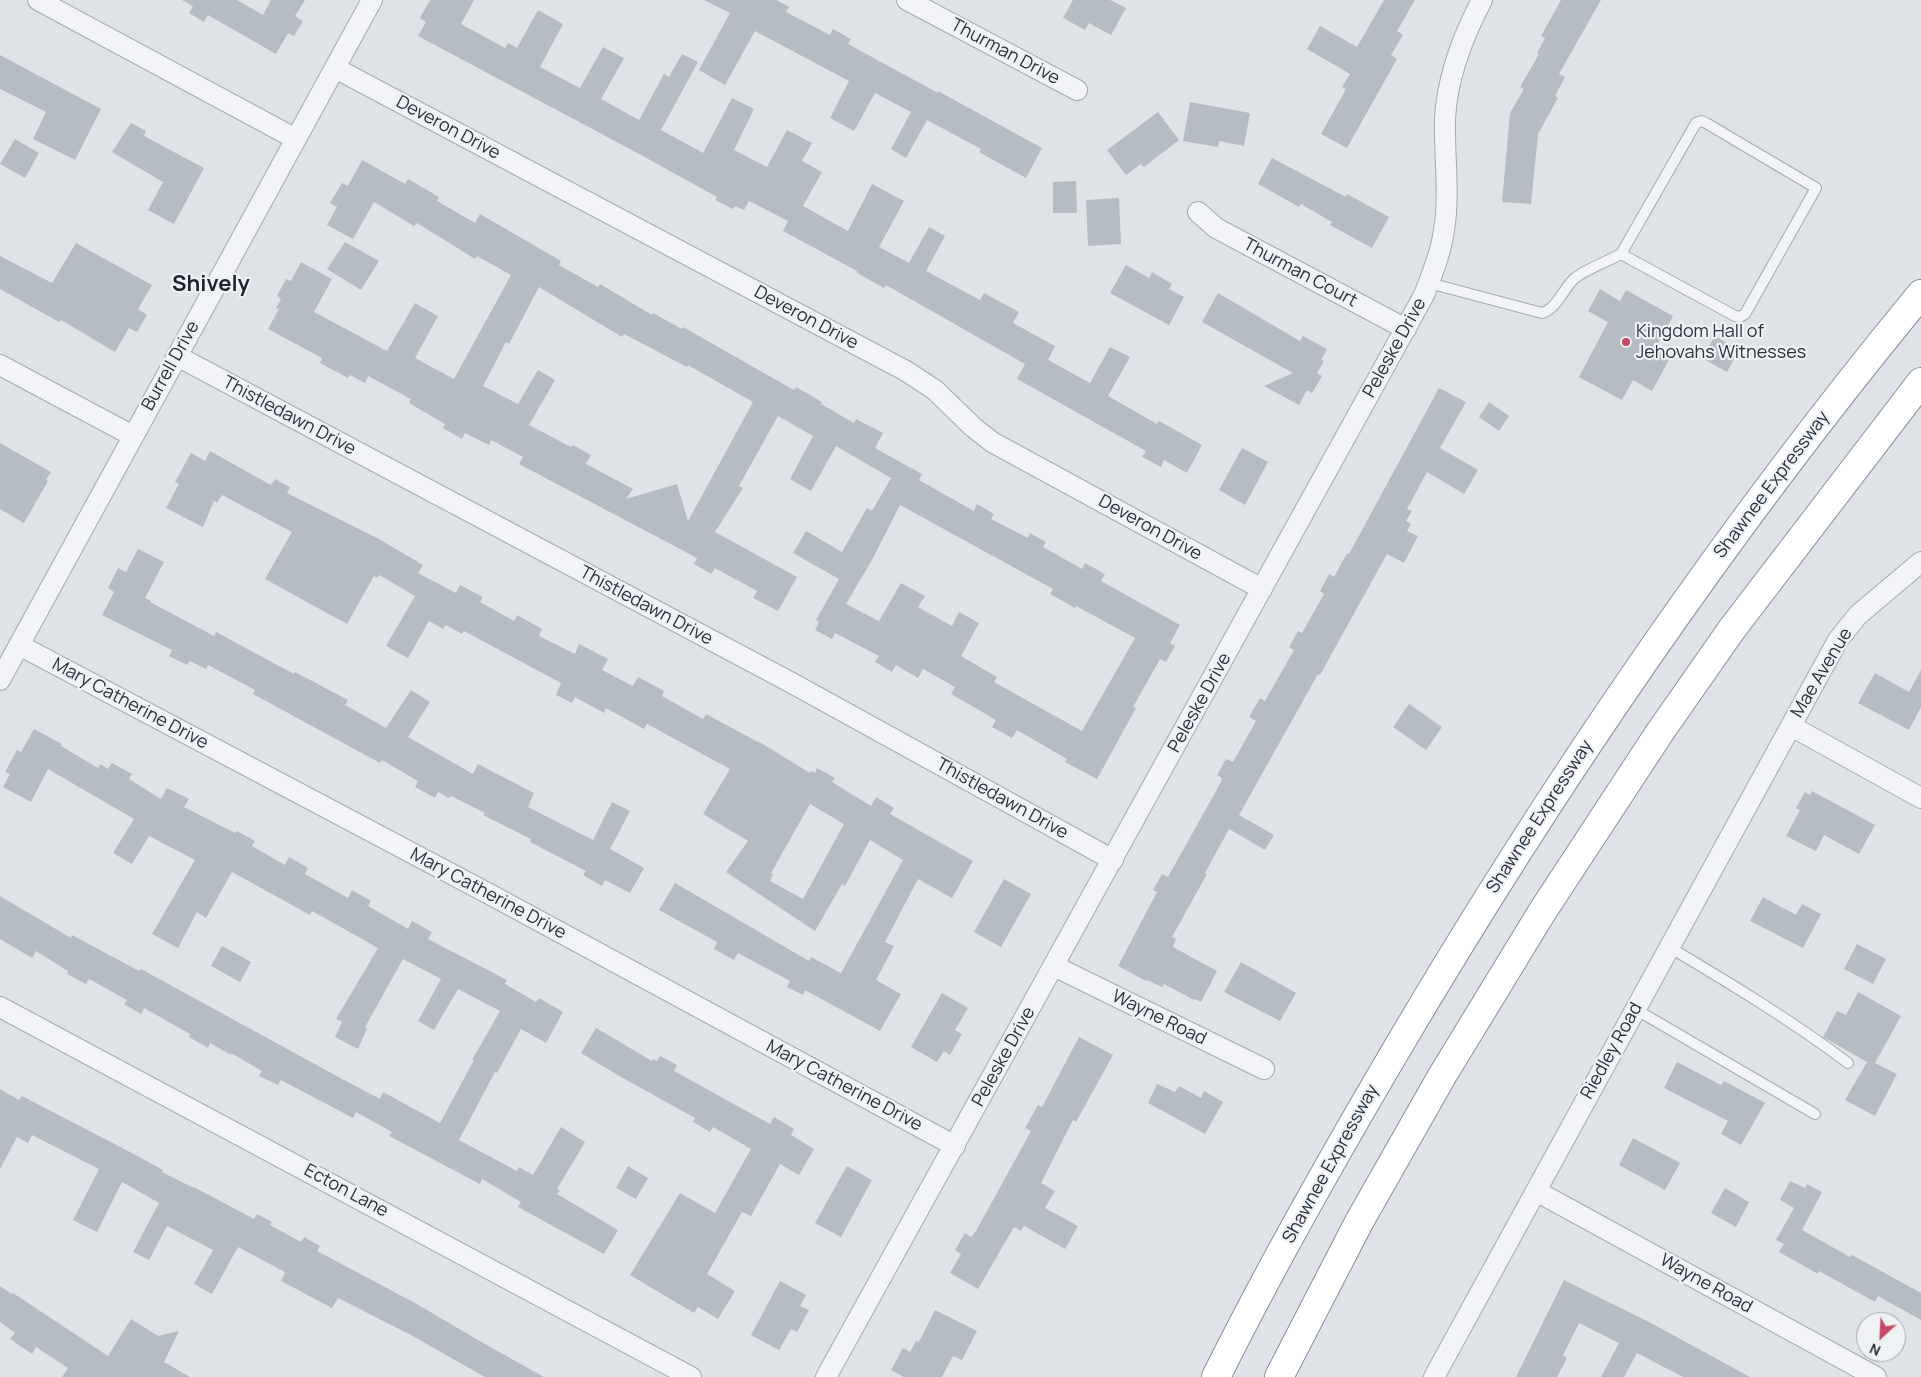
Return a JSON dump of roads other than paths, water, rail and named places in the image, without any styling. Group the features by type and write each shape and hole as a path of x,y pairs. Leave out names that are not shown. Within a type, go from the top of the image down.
{"highway":[{"name":"Shawnee Expressway","path":"1216,1377 1330,1163 1442,971 1505,869 1588,742 1685,602 1836,400 1921,294"},
{"path":"1279,1377 1378,1188 1442,1076 1542,912 1660,732 1732,630 1921,382"}],"street":[{"path":"38,0 296,139"},
{"name":"Burrell Drive","path":"0,680 372,0"},
{"name":"Thurman Drive","path":"907,0 1077,90"},
{"name":"Peleske Drive","path":"826,1377 1424,295 1440,250 1445,229 1447,196 1445,117 1453,70 1469,25 1482,0"},
{"name":"Deveron Drive","path":"335,68 906,371 934,390 973,428 992,442 1262,590"},
{"name":"Thurman Court","path":"1198,212 1216,228 1406,329"},
{"name":"Thistledawn Drive","path":"177,356 781,677 1113,860"},
{"path":"0,365 133,436"},
{"name":"Mae Avenue","path":"1791,726 1838,640 1858,615 1921,562"},
{"name":"Mary Catherine Drive","path":"19,645 501,901 955,1146"},
{"path":"1791,726 1921,798"},
{"name":"Riedley Road","path":"1434,1377 1791,726"},
{"name":"Wayne Road","path":"1054,966 1264,1069"},
{"name":"Ecton Lane","path":"0,1007 691,1377"},
{"name":"Wayne Road","path":"1536,1191 1876,1377"}],"lane":[{"path":"1429,283 1542,313 1546,312 1575,278 1621,254 1696,123 1706,123 1816,188 1745,314 1740,317 1621,254"},
{"path":"1669,948 1749,994 1811,1035 1848,1063"},
{"path":"1635,1009 1815,1114"}],"place":[{"name":"Kingdom Hall of Jehovahs Witnesses","path":"1626,342"}],"district":[{"name":"Shively","path":"211,285"}]}
